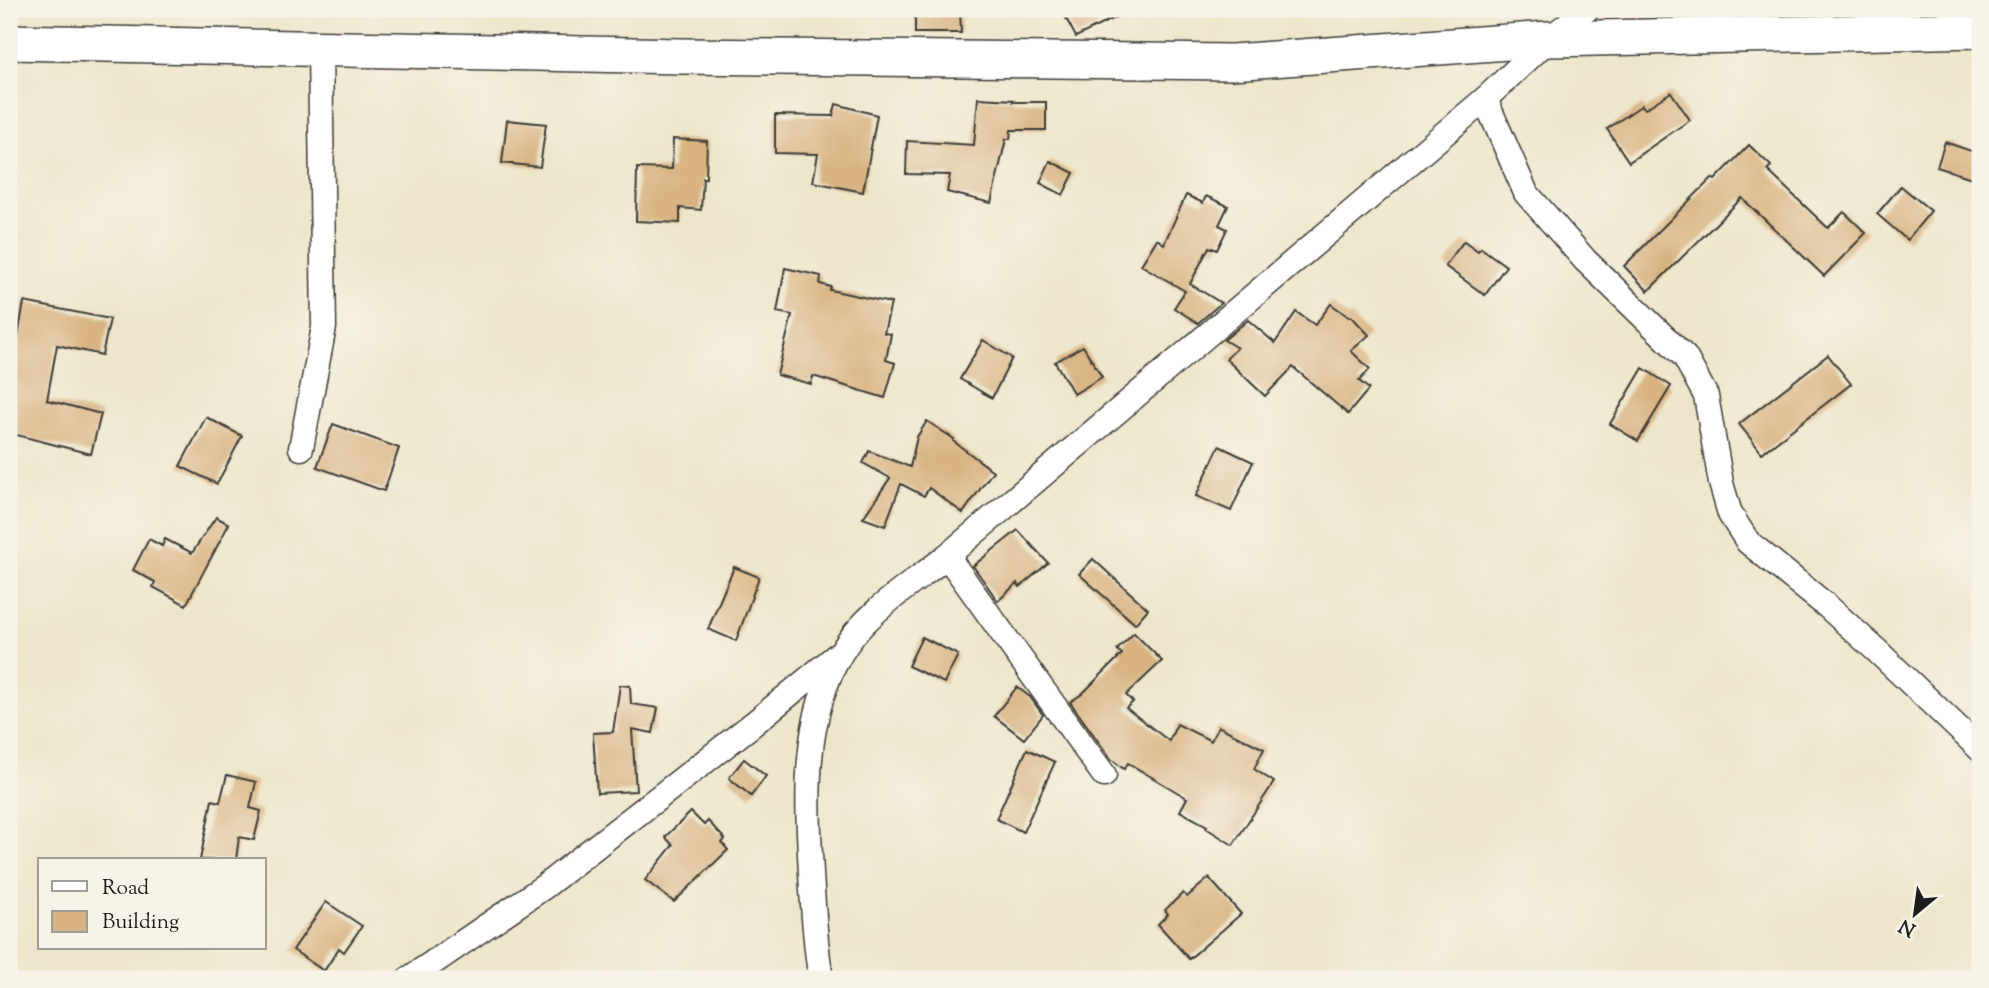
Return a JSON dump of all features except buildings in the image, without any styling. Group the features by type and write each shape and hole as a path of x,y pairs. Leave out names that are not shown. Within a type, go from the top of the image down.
{"street":[{"path":"821,979 815,944 810,863 809,760 818,708 828,678 842,651 867,618 947,556 1485,99 1549,39 1587,9"},
{"path":"9,42 682,57 1232,62 1549,39 1980,30"},
{"path":"301,448 324,327 320,49"},
{"path":"1485,99 1526,193 1586,260 1685,357 1706,396 1721,482 1730,514 1748,542 1856,632 1980,749"},
{"path":"947,556 1104,775"},
{"path":"410,979 545,886 842,651"}]}
